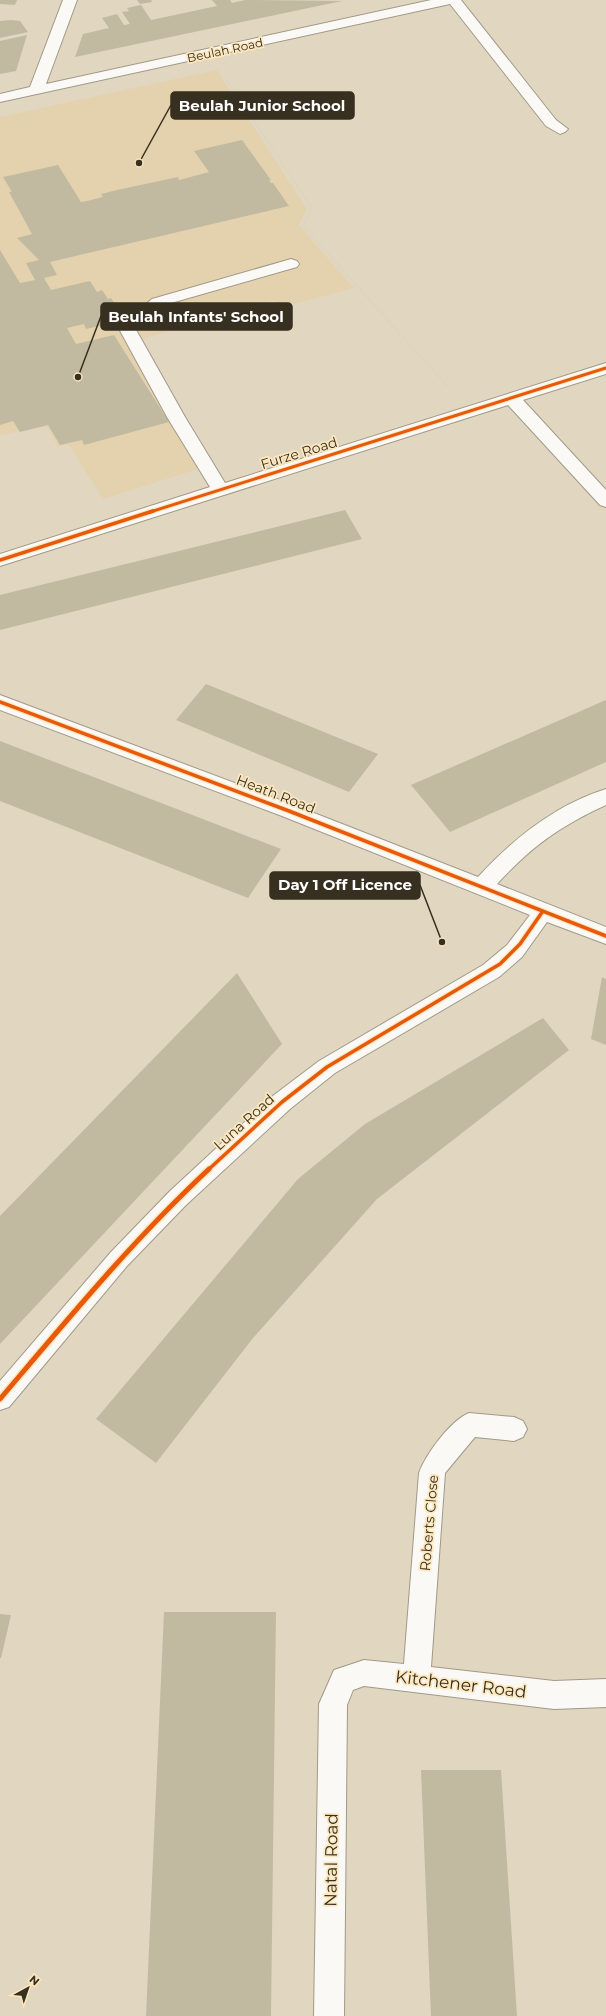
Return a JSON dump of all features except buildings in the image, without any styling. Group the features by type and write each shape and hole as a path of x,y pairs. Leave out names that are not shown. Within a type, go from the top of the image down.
{"street":[{"path":"36,90 70,0"},
{"name":"Beulah Road","path":"0,98 450,0"},
{"path":"454,0 551,123 560,129"},
{"path":"220,489 187,437 126,327 158,302 291,264"},
{"name":"Furze Road","path":"0,560 220,489 606,368"},
{"path":"512,398 606,501"},
{"name":"Heath Road","path":"0,702 289,811 483,886 606,936"},
{"path":"483,886 526,843 550,825 578,809 606,797"},
{"name":"Luna Road","path":"0,1399 119,1259 178,1198 282,1102 327,1068 491,971 510,957 529,933 543,911"},
{"name":"Roberts Close","path":"416,1679 432,1473 435,1466 469,1425 514,1428"},
{"name":"Kitchener Road","path":"333,1704 344,1680 364,1673 554,1695 606,1693"},
{"name":"Natal Road","path":"329,2016 333,1704"}],"path":[{"path":"209,53 312,208 303,226 470,411"}],"shaded area":[{"path":"217,70 307,209 299,225 354,288 280,308 274,300 136,341 177,413 214,464 103,499 68,444 58,447 47,426 0,435 0,117"}],"cycle path":[{"path":"0,560 606,368"},
{"path":"0,702 289,811 606,936"},
{"path":"0,1399 119,1259 178,1198 282,1102 327,1067 491,971 514,951 532,929 543,911"}],"place":[{"name":"Beulah Junior School","path":"139,163"},
{"name":"Beulah Infants' School","path":"78,377"},
{"name":"Day 1 Off Licence","path":"442,942"}]}
